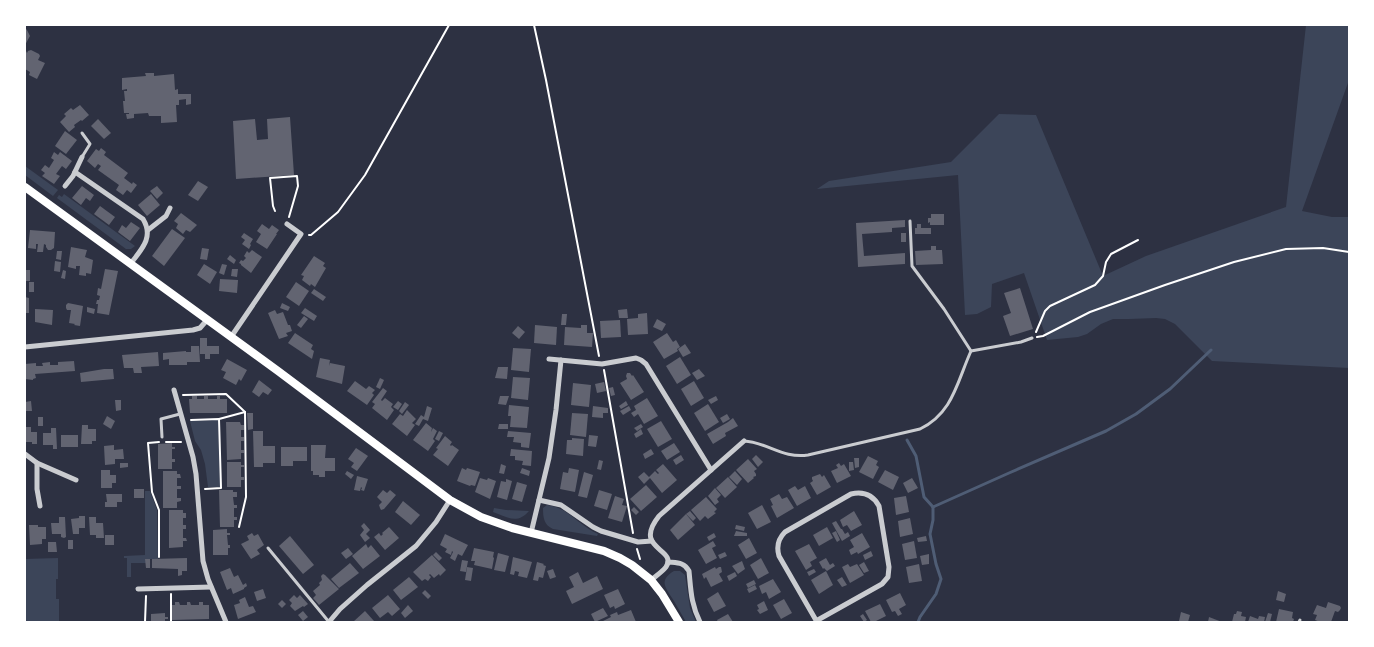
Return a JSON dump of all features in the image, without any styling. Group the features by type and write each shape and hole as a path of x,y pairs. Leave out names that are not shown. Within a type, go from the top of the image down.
{"main road":[{"path":"25,187 278,371 450,500 481,517 531,534 604,551 632,565 651,580 679,622"}],"street":[{"path":"65,186 75,172 82,157"},
{"path":"75,172 143,219 148,230 146,241 131,263"},
{"path":"148,230 166,216 170,208"},
{"path":"231,337 301,234 288,222"},
{"path":"25,348 193,330 200,328 207,320"},
{"path":"549,359 602,364 636,358 646,364 711,470"},
{"path":"531,534 549,458 561,360"},
{"path":"175,393 196,474 205,570 226,622"},
{"path":"651,580 665,568 668,562 665,553 654,545 652,541 652,527 659,516 744,441"},
{"path":"25,454 37,463 76,480"},
{"path":"37,463 36,489 40,506"},
{"path":"864,493 876,500 879,506 889,568 888,577 882,584 816,621 779,556 777,549 780,537 793,527 851,494 864,493"},
{"path":"329,622 340,609 416,546 436,522 450,500"},
{"path":"539,500 561,505 593,528 634,541 652,541"},
{"path":"668,562 680,563 687,568 689,572 691,601 700,622"},
{"path":"138,589 212,587"}],"lane":[{"path":"82,133 90,144 82,157"},
{"path":"910,221 912,266 944,309 971,351"},
{"path":"971,351 1021,342 1032,338"},
{"path":"744,441 752,442 784,454 801,456 920,429 934,421 945,409 957,386 971,351"},
{"path":"162,436 161,420 182,417"},
{"path":"268,548 329,622"}],"path":[{"path":"301,234 311,235 338,212 365,174 450,25"},
{"path":"534,25 602,364 634,541 644,574"},
{"path":"275,211 270,178 297,176 298,186 288,222"},
{"path":"1032,338 1038,329 1045,311 1050,306 1095,285 1103,276 1106,262 1111,254 1138,240"},
{"path":"1032,338 1044,336 1090,312 1234,262 1286,249 1323,248 1349,252"},
{"path":"175,393 226,394 245,412 246,497 239,527"},
{"path":"182,417 219,419 245,412"},
{"path":"198,489 221,488 219,419"},
{"path":"160,558 159,510 152,492 148,443 189,442"},
{"path":"170,588 171,622"},
{"path":"145,622 147,589"}],"shaded area":[{"path":"1306,25 1349,25 1349,80 1302,211 1332,217 1349,217 1349,368 1212,361 1175,324 1165,319 1156,318 1113,319 1078,337 1047,340 1024,273 992,284 991,307 977,314 965,315 958,175 817,189 829,181 951,162 999,114 1036,115 1103,276 1146,256 1286,207"},
{"path":"25,166 58,190 53,196 25,175"},
{"path":"64,194 135,246 131,249 126,249 57,198 59,195 62,197"},
{"path":"218,420 220,487 208,487 205,464 201,450 195,441 190,421"},
{"path":"145,491 150,491 157,510 158,559 146,559 146,563 131,563 131,577 127,577 127,558 124,558 124,556 145,555"},
{"path":"547,505 561,509 598,534 597,536 553,529 546,523 543,515 543,508"},
{"path":"494,508 529,511 520,518 512,519 493,512"},
{"path":"58,558 56,599 59,599 59,622 25,622 25,559"},
{"path":"674,571 680,571 685,575 690,608 696,622 686,622 666,589 666,578"}],"building":[{"path":"25,28 30,36 25,45"},
{"path":"25,49 27,53 31,50 39,54 38,60 45,63 37,79 29,75 30,72 25,69"},
{"path":"145,73 154,73 154,76 174,74 175,90 178,89 178,94 191,94 191,104 186,105 186,99 179,100 179,105 176,105 177,122 161,123 161,116 149,116 148,113 134,114 134,118 127,119 126,114 129,113 124,113 123,101 125,101 124,91 127,91 127,89 122,90 122,78 146,76"},
{"path":"80,105 89,115 74,125 75,127 69,132 60,122 66,116 64,114 71,108 73,110"},
{"path":"290,117 294,175 236,179 233,121 255,119 257,140 268,139 267,119"},
{"path":"98,119 111,133 104,139 91,126"},
{"path":"65,131 77,140 66,154 55,146"},
{"path":"101,148 106,152 104,155 128,173 124,178 137,185 131,193 127,190 123,195 116,190 119,185 98,170 101,166 98,164 95,168 87,161 96,149 99,151"},
{"path":"54,152 58,155 60,152 72,161 66,169 62,166 56,174 60,176 54,184 42,176 45,173 41,170 45,165 49,168 54,160 51,158"},
{"path":"198,181 208,187 198,201 188,195"},
{"path":"82,186 94,195 90,201 86,198 81,205 72,198"},
{"path":"157,186 163,193 157,199 150,191"},
{"path":"151,194 160,205 147,216 138,205"},
{"path":"100,206 115,217 109,225 94,214"},
{"path":"181,213 197,225 190,232 186,230 183,234 176,228 178,224 174,221"},
{"path":"931,214 944,214 944,225 930,225 928,218 931,218"},
{"path":"905,220 905,227 892,228 892,232 862,234 864,256 905,253 905,264 858,267 856,223"},
{"path":"131,222 140,228 130,241 118,232 122,225 126,228"},
{"path":"262,224 269,229 272,225 279,230 267,249 256,242 261,234 257,231"},
{"path":"917,224 921,224 921,228 931,228 931,234 915,234"},
{"path":"172,229 185,238 164,266 152,256"},
{"path":"30,230 55,232 54,248 48,250 44,244 43,252 37,252 38,244 36,244 36,249 28,248"},
{"path":"244,233 253,239 249,249 242,244 245,240 241,237"},
{"path":"901,233 906,233 906,242 901,242"},
{"path":"931,246 936,246 936,250 942,250 943,264 916,265 915,251 931,250"},
{"path":"71,247 87,250 85,257 93,260 91,274 86,273 86,276 79,275 80,266 76,266 76,269 68,267"},
{"path":"202,248 209,249 207,260 200,259"},
{"path":"252,250 262,257 251,273 239,263 246,258 244,256 247,251 249,253"},
{"path":"57,251 62,251 61,260 56,259"},
{"path":"230,255 236,260 234,264 227,259"},
{"path":"314,256 325,263 323,266 326,268 315,287 302,280 304,276 301,275"},
{"path":"55,261 61,262 60,272 54,271"},
{"path":"204,264 217,272 210,284 197,275"},
{"path":"222,264 227,265 224,275 219,273"},
{"path":"105,269 118,271 109,315 97,313 98,304 96,304 100,296 97,295 98,288 101,289"},
{"path":"232,269 238,269 237,277 231,276"},
{"path":"25,270 30,270 30,281 25,281"},
{"path":"63,270 66,271 65,279 61,278"},
{"path":"220,279 238,280 237,293 219,291"},
{"path":"29,282 34,282 34,292 29,292"},
{"path":"296,282 309,291 299,306 286,297"},
{"path":"1020,288 1033,329 1010,336 1003,316 1011,313 1004,293"},
{"path":"314,289 326,297 323,301 311,293"},
{"path":"25,297 29,298 29,313 25,313"},
{"path":"68,303 83,306 80,326 69,323 71,310 66,308"},
{"path":"282,303 290,307 288,311 280,308"},
{"path":"87,307 95,309 94,314 87,312"},
{"path":"305,308 317,316 314,321 301,313"},
{"path":"35,309 53,310 52,325 35,322"},
{"path":"627,309 628,318 619,318 618,310"},
{"path":"275,310 277,314 283,312 292,331 286,333 288,336 279,339 268,313"},
{"path":"647,313 648,334 628,335 627,319 638,318 638,314"},
{"path":"562,314 567,314 566,325 561,325"},
{"path":"304,316 308,319 301,328 297,325"},
{"path":"657,319 666,324 662,331 653,327"},
{"path":"620,320 621,337 601,338 600,321"},
{"path":"535,325 557,327 556,345 534,343"},
{"path":"581,325 587,325 587,333 593,333 592,347 564,345 565,327 581,328"},
{"path":"518,326 525,332 519,339 512,333"},
{"path":"295,333 313,345 311,349 314,351 312,359 288,343"},
{"path":"667,333 673,342 676,340 680,347 677,349 678,351 664,359 653,342"},
{"path":"200,338 207,338 207,346 219,346 219,354 210,354 210,359 205,359 205,354 200,354"},
{"path":"685,344 691,353 683,357 678,349"},
{"path":"191,346 199,346 200,362 187,362 187,365 169,365 169,359 163,360 163,353 191,352"},
{"path":"513,348 531,349 529,372 511,370"},
{"path":"158,352 159,366 141,367 142,373 134,373 133,368 124,368 122,355"},
{"path":"680,357 691,375 677,384 666,366"},
{"path":"320,358 330,360 329,366 330,363 345,366 342,384 316,377"},
{"path":"227,359 247,370 241,381 239,379 236,385 223,378 226,372 221,370"},
{"path":"74,361 75,371 35,374 36,378 33,380 25,379 25,364 36,363 36,366 43,366 42,363 50,362 50,365 58,365 58,362"},
{"path":"498,367 508,367 507,379 495,378"},
{"path":"113,369 114,379 81,382 80,373"},
{"path":"699,369 705,376 697,380 692,373"},
{"path":"627,373 633,375 644,392 631,400 620,383 627,379"},
{"path":"513,377 530,378 528,400 511,398"},
{"path":"380,378 384,380 380,389 376,387"},
{"path":"259,380 272,390 268,395 263,392 259,397 252,392"},
{"path":"355,381 366,389 369,386 375,390 367,405 347,391"},
{"path":"694,381 704,398 691,406 681,389"},
{"path":"604,382 606,391 597,393 595,384"},
{"path":"573,383 591,385 589,407 571,405"},
{"path":"613,387 615,395 611,396 609,388"},
{"path":"383,388 387,391 381,400 385,398 393,404 391,407 394,410 387,420 372,408 375,404 372,402"},
{"path":"192,396 197,396 197,399 204,399 204,396 208,396 208,399 217,399 217,396 220,396 220,399 227,399 227,413 190,413 189,399 192,399"},
{"path":"500,396 509,396 506,405 498,404"},
{"path":"716,396 718,400 711,404 708,400"},
{"path":"647,398 658,416 644,424 638,414 634,417 631,413 636,410 634,406"},
{"path":"115,400 121,400 121,410 116,411"},
{"path":"31,401 32,411 25,411 25,402"},
{"path":"398,401 402,404 398,410 393,407"},
{"path":"626,401 628,405 621,409 619,406"},
{"path":"405,402 409,405 402,414 399,411"},
{"path":"708,404 719,422 705,431 694,413"},
{"path":"509,405 529,407 527,428 510,427"},
{"path":"427,406 432,408 428,421 423,419 419,426 415,424 421,415 424,417"},
{"path":"593,406 608,408 608,413 603,413 603,418 592,417"},
{"path":"629,406 631,410 623,415 620,411"},
{"path":"407,410 416,419 412,423 415,425 407,436 392,424 400,414 403,416"},
{"path":"247,413 253,413 253,429 248,430"},
{"path":"572,413 588,414 586,437 570,435"},
{"path":"727,414 730,419 723,423 720,418"},
{"path":"107,416 115,421 111,429 103,424"},
{"path":"38,417 43,417 43,426 38,426"},
{"path":"733,418 738,426 725,433 726,436 713,444 707,434"},
{"path":"661,421 672,439 658,447 647,429"},
{"path":"226,422 240,422 241,425 244,425 244,430 241,430 241,437 244,437 244,441 241,441 241,450 244,450 244,453 241,453 241,459 227,460"},
{"path":"426,423 432,428 431,432 433,428 437,431 433,439 435,441 428,451 413,440"},
{"path":"499,424 508,424 508,429 498,429"},
{"path":"641,424 643,427 637,431 634,428"},
{"path":"82,425 88,425 88,429 96,429 96,441 92,441 92,444 81,444"},
{"path":"25,427 31,427 31,432 37,432 37,444 25,442"},
{"path":"51,428 56,428 57,449 53,449 53,445 43,445 43,433 51,433"},
{"path":"641,429 643,434 636,438 634,434"},
{"path":"253,431 263,431 263,446 275,446 275,463 263,463 263,467 254,467"},
{"path":"439,431 443,433 439,441 435,439"},
{"path":"508,431 531,433 529,448 521,447 521,443 513,442 514,437 507,437"},
{"path":"61,435 78,435 78,447 61,447"},
{"path":"589,435 598,436 596,447 588,446"},
{"path":"445,436 452,442 451,446 459,450 448,466 433,455"},
{"path":"572,438 584,439 583,456 566,454 567,440 572,440"},
{"path":"172,443 172,447 175,447 175,449 172,449 172,459 175,459 175,462 172,462 172,469 158,469 158,444"},
{"path":"674,443 680,452 667,460 661,451"},
{"path":"114,445 114,450 123,449 124,459 115,459 115,464 105,465 104,446"},
{"path":"311,445 326,445 325,458 335,458 335,471 325,471 325,477 313,475 313,471 311,471"},
{"path":"281,447 307,447 307,461 293,461 293,466 281,466"},
{"path":"356,448 368,456 357,471 351,467 354,463 348,459"},
{"path":"511,449 532,451 531,466 522,465 523,461 515,460 515,456 510,456"},
{"path":"651,449 654,454 645,459 643,454"},
{"path":"681,455 684,460 676,465 673,460"},
{"path":"756,455 763,462 758,467 752,459"},
{"path":"868,456 878,461 876,465 879,467 873,479 859,472"},
{"path":"854,458 859,458 859,467 855,468"},
{"path":"748,459 757,469 754,471 756,476 748,483 736,470"},
{"path":"599,460 603,461 601,470 597,469"},
{"path":"227,462 241,462 241,465 244,465 244,467 241,467 241,477 244,477 244,480 241,480 241,487 227,487"},
{"path":"849,462 853,462 854,470 849,471"},
{"path":"120,463 128,463 128,467 120,468"},
{"path":"839,463 841,466 844,464 851,476 837,483 831,471 838,468 836,465"},
{"path":"501,464 506,466 504,474 499,473"},
{"path":"663,464 677,480 662,493 650,478 644,484 638,477 644,472 649,477 655,471 658,474 656,470"},
{"path":"462,468 480,472 475,486 457,481"},
{"path":"522,468 530,471 529,476 520,473"},
{"path":"569,468 579,470 575,492 560,489 563,472 568,473"},
{"path":"101,470 110,470 110,475 116,475 116,483 112,483 112,488 101,488"},
{"path":"885,470 899,477 893,490 878,482"},
{"path":"163,471 177,471 177,474 180,474 181,478 177,478 177,486 181,486 181,489 177,489 177,498 181,498 181,501 177,502 177,508 163,508"},
{"path":"347,471 354,475 351,479 345,474"},
{"path":"735,471 742,479 737,485 729,477"},
{"path":"584,472 593,475 587,498 578,496"},
{"path":"820,474 822,477 824,475 831,487 817,495 810,483 813,481 812,477"},
{"path":"357,476 368,479 364,491 361,490 361,487 360,491 354,490"},
{"path":"728,477 737,487 725,498 716,488"},
{"path":"480,478 496,481 490,499 475,492"},
{"path":"912,478 918,488 908,493 903,483"},
{"path":"506,479 512,481 507,500 497,497 501,481 506,482"},
{"path":"517,482 527,485 522,502 512,499"},
{"path":"646,485 657,497 641,511 630,499"},
{"path":"795,486 798,490 805,486 811,498 797,506 788,490"},
{"path":"715,488 721,495 717,499 719,502 715,505 708,496"},
{"path":"134,489 144,489 144,498 134,498"},
{"path":"219,490 233,490 233,492 237,492 237,497 233,497 234,505 237,505 237,508 234,508 234,517 237,517 237,520 234,520 234,527 220,527"},
{"path":"383,490 387,493 390,490 396,495 381,510 379,505 382,502 377,497"},
{"path":"599,490 612,494 607,510 594,506"},
{"path":"106,494 122,494 122,502 117,502 117,507 105,507 105,502 107,502"},
{"path":"779,494 782,499 787,497 794,508 777,518 770,499"},
{"path":"615,496 624,499 622,505 627,506 622,522 608,518"},
{"path":"906,496 909,512 896,515 894,498"},
{"path":"706,497 717,509 714,512 716,513 708,519 705,516 700,521 691,510"},
{"path":"403,501 420,515 411,525 395,512"},
{"path":"762,505 771,522 757,529 748,513"},
{"path":"634,507 639,512 636,515 631,510"},
{"path":"169,510 183,510 183,513 186,513 186,518 183,518 183,525 186,525 186,529 183,529 183,538 186,538 187,541 183,541 183,547 169,548"},
{"path":"690,511 696,518 693,521 686,514"},
{"path":"854,511 862,525 851,531 847,525 843,527 840,520"},
{"path":"686,514 695,525 678,540 670,530"},
{"path":"79,516 85,516 85,528 79,528 79,534 73,534 71,519 79,518"},
{"path":"59,517 65,517 66,537 64,538 61,537 61,534 52,534 51,523 59,523"},
{"path":"89,517 96,517 96,523 103,523 104,538 96,538 96,535 90,535"},
{"path":"910,518 913,534 900,537 898,521"},
{"path":"836,521 845,534 848,532 850,536 842,541 832,523"},
{"path":"364,523 370,530 366,534 370,538 365,542 360,535 364,530 361,526"},
{"path":"29,525 46,527 46,539 42,539 42,544 30,545"},
{"path":"736,525 745,527 744,531 735,529"},
{"path":"389,527 399,538 385,550 374,537 379,533 381,536"},
{"path":"827,527 833,538 819,546 813,535"},
{"path":"227,529 227,533 230,533 230,535 227,535 228,545 230,545 228,555 213,555 213,530"},
{"path":"736,531 747,533 747,536 734,536"},
{"path":"836,531 840,540 837,542 832,533"},
{"path":"252,533 254,536 258,534 264,545 257,550 260,554 251,559 241,544 249,540 247,536"},
{"path":"714,533 716,537 709,541 707,537"},
{"path":"862,533 870,547 858,554 857,552 851,555 849,550 854,547 850,540"},
{"path":"445,534 468,545 462,556 458,554 455,561 450,558 453,552 451,555 445,552 447,549 440,545"},
{"path":"105,535 114,535 114,545 105,545"},
{"path":"290,536 314,565 303,574 279,546"},
{"path":"926,536 927,541 918,542 917,538"},
{"path":"749,538 757,553 746,559 738,545"},
{"path":"68,540 73,540 73,549 68,549"},
{"path":"713,541 716,546 712,548 717,558 706,564 698,550"},
{"path":"914,541 917,558 905,560 902,544"},
{"path":"48,542 56,542 57,552 48,552"},
{"path":"366,544 368,548 371,545 380,556 363,569 352,556"},
{"path":"809,544 817,558 810,562 812,566 806,570 795,551"},
{"path":"348,548 353,554 346,559 341,553"},
{"path":"474,548 494,552 492,569 474,565 475,561 471,561"},
{"path":"871,551 873,556 865,560 863,555"},
{"path":"436,552 442,558 439,561 433,555"},
{"path":"725,552 727,556 720,559 718,555"},
{"path":"498,553 509,556 505,572 494,570"},
{"path":"929,554 929,564 922,565 920,556"},
{"path":"432,555 446,570 440,576 439,574 434,578 430,574 431,577 428,581 425,579 422,581 413,572"},
{"path":"513,557 532,562 527,578 518,576 519,572 515,571 514,575 510,574"},
{"path":"187,558 187,571 182,571 182,575 178,576 178,569 152,568 152,559"},
{"path":"761,558 769,573 758,579 750,565"},
{"path":"826,558 830,565 833,563 835,566 827,571 823,569 819,562"},
{"path":"145,559 150,559 150,568 146,568"},
{"path":"462,560 468,561 466,572 460,571"},
{"path":"742,561 745,569 738,574 732,566"},
{"path":"537,562 546,566 543,578 539,577 538,581 533,580"},
{"path":"864,562 869,571 864,573 859,565"},
{"path":"350,563 359,573 339,588 331,579"},
{"path":"848,564 850,567 857,564 864,575 850,583 842,567"},
{"path":"919,564 922,581 909,583 906,567"},
{"path":"467,567 473,568 471,581 465,580"},
{"path":"715,567 716,569 721,567 722,572 719,574 723,581 711,587 706,577 704,579 702,574"},
{"path":"230,568 234,577 238,575 243,585 246,583 247,586 233,594 231,588 227,590 220,572"},
{"path":"553,569 556,577 550,579 547,571"},
{"path":"814,569 816,572 809,576 807,572"},
{"path":"826,571 833,585 819,594 811,580"},
{"path":"578,572 583,583 597,576 603,589 572,604 566,591 574,587 569,577"},
{"path":"735,572 737,576 729,581 727,576"},
{"path":"323,574 339,589 319,605 313,598 316,595 313,591 320,585"},
{"path":"409,577 418,587 401,600 393,590"},
{"path":"842,577 847,585 842,587 837,580"},
{"path":"773,579 781,592 769,599 766,592 762,594 759,586"},
{"path":"754,580 756,584 748,588 746,584"},
{"path":"755,585 757,589 749,593 747,589"},
{"path":"263,589 266,598 257,601 254,592"},
{"path":"618,589 625,604 615,609 614,606 610,608 604,595"},
{"path":"425,590 431,596 428,599 422,593"},
{"path":"1278,591 1286,594 1284,602 1276,600"},
{"path":"718,592 726,606 714,612 707,599"},
{"path":"900,593 906,605 899,609 902,614 898,616 895,611 892,612 886,600"},
{"path":"294,595 297,598 300,595 308,604 295,611 290,606 292,603 289,600"},
{"path":"388,595 400,609 392,616 388,612 380,618 372,608"},
{"path":"245,597 249,607 253,606 256,612 238,619 234,605 240,603 239,600"},
{"path":"784,599 792,613 781,619 773,605"},
{"path":"282,600 286,604 282,608 278,604"},
{"path":"764,601 768,610 760,614 757,610 759,609 757,605"},
{"path":"175,602 179,602 180,605 187,605 187,602 190,602 191,605 199,605 199,602 203,602 203,605 209,605 209,619 172,620 172,605 175,605"},
{"path":"1328,602 1340,606 1340,610 1338,612 1335,611 1331,622 1315,620 1317,615 1313,614 1317,605 1326,608"},
{"path":"880,604 886,616 871,622 865,611"},
{"path":"408,605 413,611 405,618 401,613"},
{"path":"603,608 608,616 595,622 591,614"},
{"path":"1279,609 1293,612 1293,622 1276,622"},
{"path":"631,610 636,622 601,622 617,612 618,615"},
{"path":"303,611 308,617 303,621 298,615"},
{"path":"365,611 374,621 353,622"},
{"path":"1237,611 1242,612 1241,616 1246,617 1245,622 1232,622"},
{"path":"1181,612 1190,615 1188,622 1179,621"},
{"path":"165,613 165,617 168,617 168,619 165,619 165,622 151,622 151,614"},
{"path":"1268,613 1272,614 1270,622 1265,622"},
{"path":"728,614 733,622 718,622 717,620"},
{"path":"863,614 867,620 864,622 860,616"},
{"path":"1250,616 1258,619 1259,616 1265,617 1264,622 1248,622"},
{"path":"1209,617 1222,622 1208,622"}],"waterway":[{"path":"933,507 1106,431 1136,414 1170,389 1211,350"},
{"path":"907,440 916,456 924,497 933,507"},
{"path":"918,622 936,594 941,579 930,534 933,507"}]}
